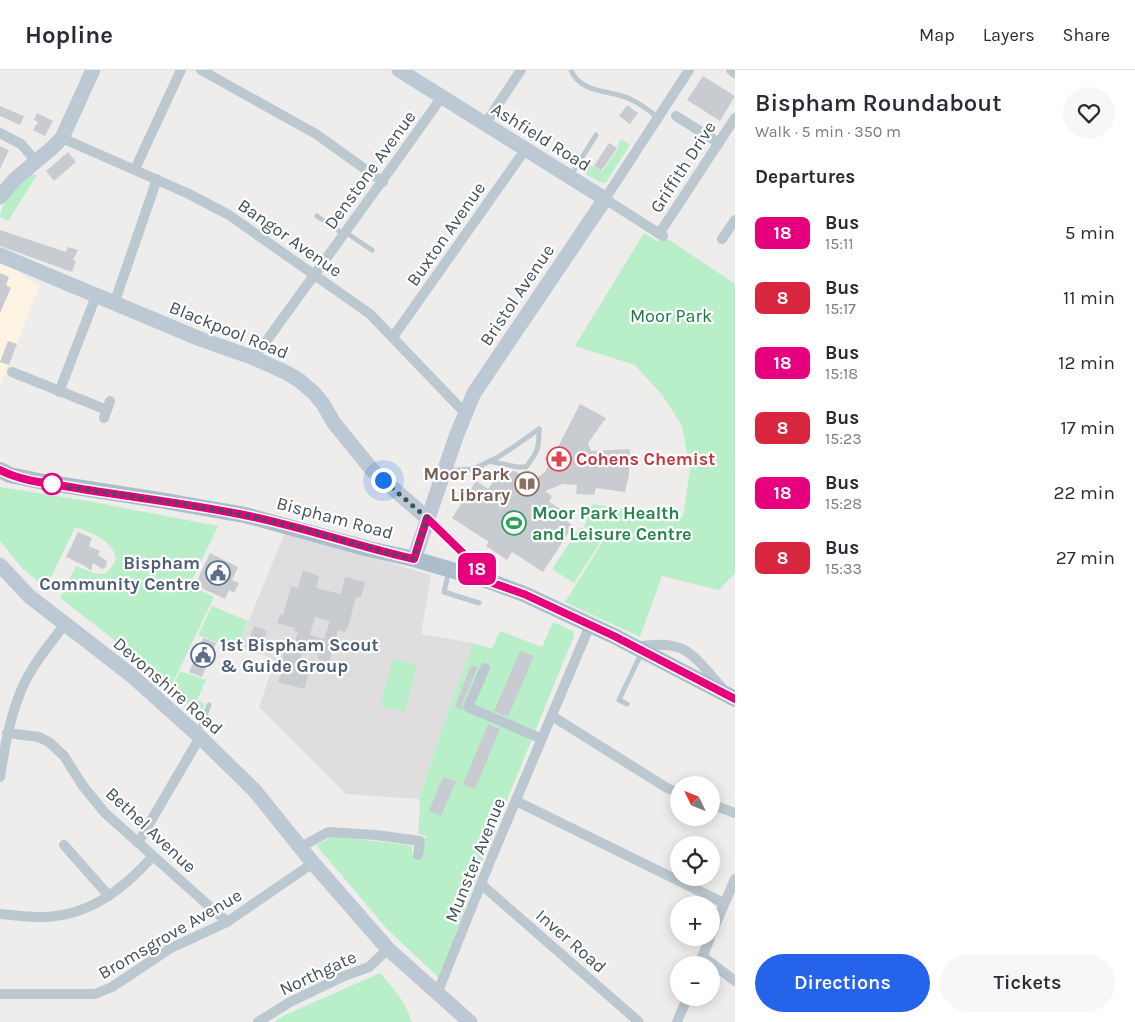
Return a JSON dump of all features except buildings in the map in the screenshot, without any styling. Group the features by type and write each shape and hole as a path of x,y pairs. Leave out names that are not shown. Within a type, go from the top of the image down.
{"main road":[{"name":"Bispham Road","path":"3,474 87,490 244,515 369,549 414,559 487,581 524,594 590,625 733,698"}],"street":[{"path":"0,197 15,179 62,138 93,70"},
{"path":"135,169 181,70"},
{"path":"201,70 316,134 383,182"},
{"name":"Ashfield Road","path":"399,70 661,235"},
{"path":"485,124 521,70"},
{"name":"Bristol Avenue","path":"414,559 427,518 474,393 605,199 689,70"},
{"path":"730,70 735,73"},
{"name":"Denstone Avenue","path":"254,358 383,182 441,98"},
{"path":"676,116 719,143"},
{"name":"Griffith Drive","path":"661,235 735,118"},
{"path":"0,133 21,144 36,161"},
{"name":"Bangor Avenue","path":"62,138 157,179 229,215 370,314 415,363 466,413"},
{"name":"Buxton Avenue","path":"393,337 525,150"},
{"path":"114,304 157,179"},
{"path":"722,239 735,220"},
{"name":"Blackpool Road","path":"0,255 200,339 254,358 300,381 323,404 334,423 373,471 427,518 467,557 487,581"},
{"path":"59,392 96,296"},
{"path":"12,372 107,410"},
{"name":"Devonshire Road","path":"0,565 29,596 131,675 199,735 255,791 388,949 470,1022"},
{"path":"0,777 7,733 23,686 37,662 65,624"},
{"name":"Munster Avenue","path":"437,994 590,625"},
{"path":"485,668 468,707 542,739"},
{"path":"552,716 670,789"},
{"name":"Bethel Avenue","path":"7,733 39,737 48,742 64,756 83,786 105,813 227,922"},
{"path":"138,843 199,735"},
{"path":"516,801 724,903"},
{"path":"720,807 735,813"},
{"path":"301,847 328,832 376,835 420,840 418,855"},
{"path":"64,845 109,896"},
{"path":"0,914 39,917 66,914 88,908 109,896 130,880 152,856"},
{"name":"Bromsgrove Avenue","path":"0,994 95,994 112,988 170,949 227,922 313,862"},
{"path":"720,913 735,879"},
{"name":"Inver Road","path":"482,885 639,1022"},
{"name":"Northgate","path":"258,1022 290,1002 342,977 370,967 388,949"},
{"path":"720,972 735,981"},
{"path":"677,1022 684,1006"}],"lane":[{"path":"571,70 578,82 588,87 628,98 658,118"},
{"path":"569,178 596,135"},
{"path":"317,216 372,250"},
{"path":"444,472 471,468 489,461 513,448 539,429 539,448 526,467 517,468 489,461"},
{"path":"450,570 444,592 479,603"},
{"path":"627,704 619,700 640,649"},
{"path":"199,735 209,705"}],"shaded area":[{"path":"0,252 22,275 40,285 0,387"},
{"path":"285,532 431,575 421,634 473,643 419,799 346,794 259,707 275,660 239,645"}],"green space":[{"path":"621,139 630,145 606,182 600,182 577,169 583,160 602,172 619,147 617,145"},
{"path":"31,175 37,175 8,221 0,217 3,206 11,193"},
{"name":"Moor Park","path":"644,233 659,242 663,236 735,284 735,573 719,590 662,576 640,637 565,602 604,540 584,527 592,504 683,517 690,469 682,426 663,396 635,365 575,346"},
{"path":"0,487 88,501 218,526 190,585 214,597 170,689 125,648 60,598 76,566 99,574 108,571 116,558 110,546 94,534 75,527 46,588 22,568 0,541"},
{"path":"580,527 602,540 574,583 552,569"},
{"path":"212,606 248,621 237,650 198,635"},
{"path":"553,622 573,631 574,636 487,849 439,978 386,928 316,845 333,836 407,845 412,846 412,855 421,858 426,836 418,834 419,799 473,643 492,649 500,631 542,647"},
{"path":"393,658 417,665 405,712 380,706"},
{"path":"180,671 206,680 197,700 205,704 200,714 171,690"},
{"path":"380,973 399,996 412,1022 274,1022 285,1015"}],"bus line":[{"name":"18","path":"0,470 10,475 35,481 244,515 369,549 414,559 427,518 467,557 487,581 524,594 614,636 735,699"}],"place":[{"name":"Cohens Chemist","path":"559,459"},
{"name":"Moor Park Library","path":"527,484"},
{"name":"Moor Park Health and Leisure Centre","path":"514,523"},
{"name":"Bispham Community Centre","path":"218,573"},
{"name":"1st Bispham Scout & Guide Group","path":"203,655"}],"route":[{"path":"52,484 244,515 369,549 414,559 427,518 383,480"}]}
